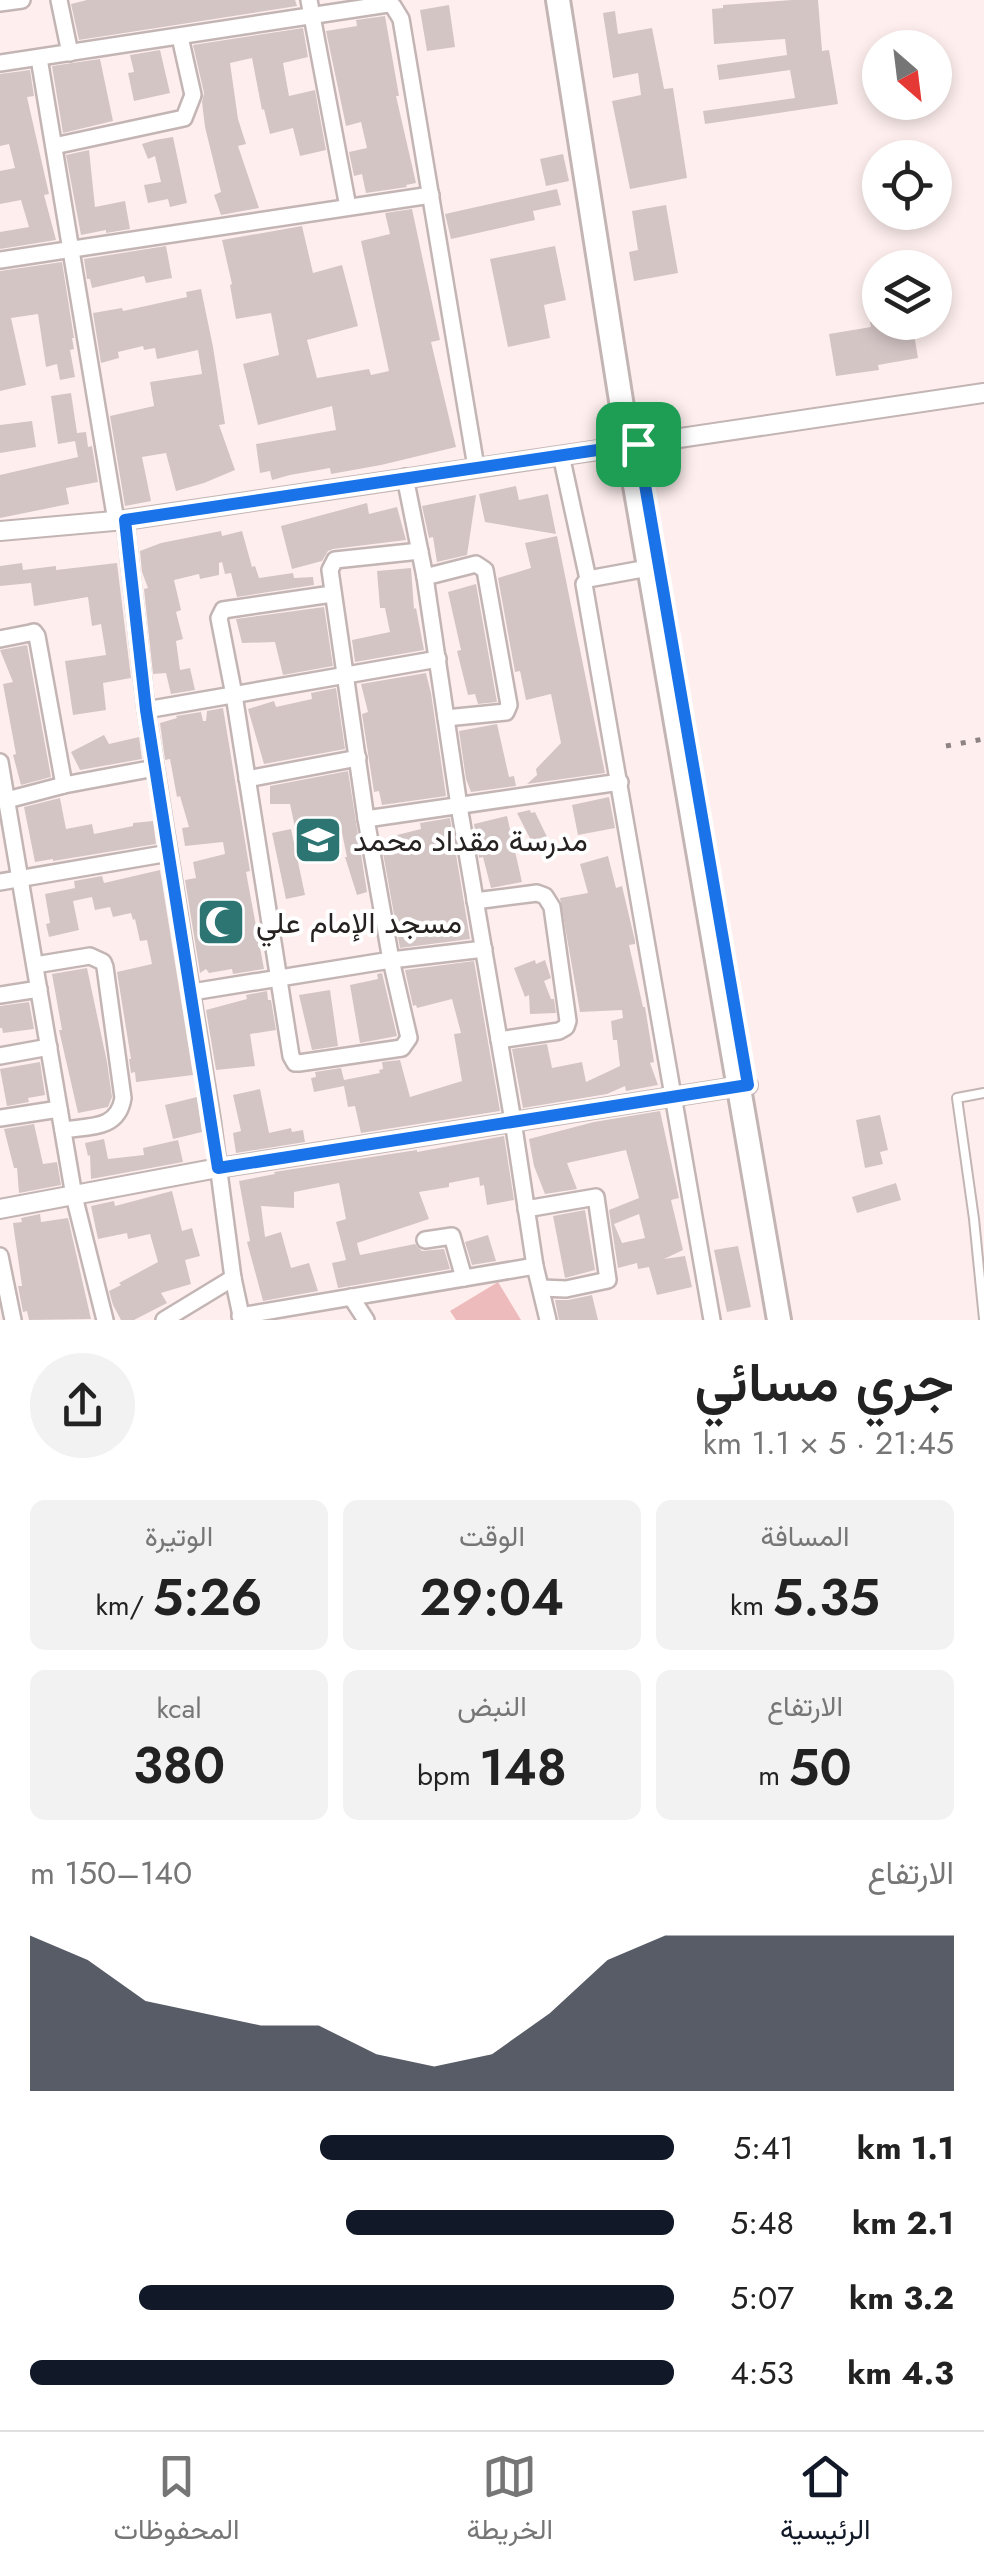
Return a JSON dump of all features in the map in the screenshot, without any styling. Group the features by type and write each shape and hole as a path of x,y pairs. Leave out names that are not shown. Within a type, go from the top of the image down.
{"main road":[{"path":"558,0 743,1086 788,1320"},
{"path":"568,0 633,444"},
{"path":"743,1086 778,1320"}],"street":[{"path":"0,4 22,0"},
{"path":"59,0 70,53"},
{"path":"309,0 348,207"},
{"path":"0,63 388,4 398,11 476,467"},
{"path":"54,146 184,118 192,95 180,38"},
{"path":"38,58 120,520 241,1318 535,1266"},
{"path":"0,260 430,195"},
{"path":"0,531 120,520 984,393"},
{"path":"561,455 588,579"},
{"path":"405,477 425,578 535,1266 548,1320"},
{"path":"332,594 220,613 295,1062 402,1048 409,1038 390,960 366,819 330,570 336,560 420,550"},
{"path":"425,578 476,564 485,570 509,705 506,712 446,718"},
{"path":"654,566 588,579 584,584 712,1320"},
{"path":"0,639 30,632 36,636 64,786"},
{"path":"146,710 438,659"},
{"path":"248,779 358,758"},
{"path":"0,762 74,1196 105,1320"},
{"path":"7,800 155,768"},
{"path":"366,819 620,782"},
{"path":"0,882 169,853"},
{"path":"475,902 537,892 552,907 566,1027 499,1040"},
{"path":"192,992 390,960 484,950"},
{"path":"35,965 90,956 103,962 105,968 123,1098 121,1112 110,1122 63,1130"},
{"path":"0,995 39,989"},
{"path":"0,1056 49,1046"},
{"path":"0,1209 218,1168 743,1086"},
{"path":"0,1118 59,1109"},
{"path":"526,1209 596,1197 608,1280 566,1289 541,1288"},
{"path":"425,1240 452,1236 464,1278"},
{"path":"0,1256 12,1320"},
{"path":"164,1320 233,1278"},
{"path":"351,1296 366,1320"}],"lane":[{"path":"984,1093 957,1098 979,1218 984,1319"}],"shaded area":[{"path":"498,1282 521,1320 456,1320 450,1311"}],"building":[{"path":"87,0 295,0 297,6 79,40 71,4"},
{"path":"818,0 822,51 829,50 838,104 705,124 703,111 795,98 790,70 719,80 717,65 787,55 785,39 714,44 712,9"},
{"path":"449,5 455,47 427,51 420,10"},
{"path":"615,11 618,34 652,28 664,89 673,88 687,178 630,189 612,101 641,95 638,73 613,78 603,13"},
{"path":"385,16 396,96 416,183 366,193 362,174 354,176 349,152 367,148 361,122 346,126 326,31 357,26 356,20"},
{"path":"303,28 308,57 283,63 289,96 315,90 326,150 300,156 293,128 270,134 252,58 230,63 238,119 246,144 238,146 259,208 221,215 214,195 221,192 205,127 204,93 193,45"},
{"path":"160,50 170,93 134,101 128,73 134,72 130,55"},
{"path":"100,59 113,121 63,133 52,66"},
{"path":"30,70 34,96 27,97 56,240 0,249 0,232 29,227 21,200 0,204 0,171 15,168 9,144 0,146 0,74"},
{"path":"173,137 187,203 170,207 168,199 148,203 144,185 161,182 155,156 148,159 142,144"},
{"path":"89,150 95,207 125,201 130,229 81,235 66,155"},
{"path":"563,154 569,181 546,186 540,159"},
{"path":"557,189 561,205 533,211 535,220 451,239 445,214"},
{"path":"666,205 678,273 634,281 629,252 638,250 632,211"},
{"path":"412,209 440,340 431,342 456,447 331,474 330,468 272,480 270,471 260,473 256,444 336,430 332,406 258,425 243,364 279,355 271,313 236,319 222,240 302,226 313,273 342,265 358,326 307,340 317,378 369,369 371,375 389,371 361,241 390,234 385,213"},
{"path":"166,246 172,278 146,283 144,276 92,288 87,279 84,259"},
{"path":"555,246 566,300 544,305 550,338 508,347 490,259"},
{"path":"62,262 74,338 74,349 70,350 75,377 60,380 57,364 46,367 38,314 11,318 26,385 0,391 0,271"},
{"path":"201,289 225,424 219,425 235,470 176,491 166,453 142,457 151,501 125,506 110,416 154,406 150,382 202,374 198,350 157,359 155,348 144,350 143,346 118,352 119,358 101,363 93,313 122,308 123,311 187,297 186,292"},
{"path":"862,328 862,340 915,340 918,358 878,365 879,370 836,376 829,334"},
{"path":"71,393 77,433 86,432 88,447 92,446 98,482 66,488 69,504 0,518 0,475 78,457 75,441 58,444 51,396"},
{"path":"32,421 36,447 0,453 0,425"},
{"path":"516,486 519,500 548,494 556,534 485,522 479,494"},
{"path":"476,495 467,555 437,562 422,506"},
{"path":"367,503 369,514 397,507 406,540 333,549 322,561 292,569 281,526"},
{"path":"221,531 222,536 242,531 259,578 293,573 294,578 313,577 314,585 237,597 231,573 225,574 222,562 219,575 200,579 199,574 174,580 183,639 176,641 180,670 190,668 195,690 171,694 166,673 153,674 144,589 148,588 140,551"},
{"path":"557,536 605,773 527,784 561,743 551,694 526,700 520,671 515,672 498,578 531,568 525,543"},
{"path":"22,563 23,570 56,566 56,570 117,563 131,678 103,683 106,710 73,715 65,661 106,655 101,624 92,626 88,597 34,606 31,583 0,586 0,566"},
{"path":"411,568 414,609 424,650 355,662 352,640 390,632 385,608 380,608 377,571"},
{"path":"476,584 497,702 478,704 475,694 468,695 448,592"},
{"path":"324,607 333,666 283,675 275,642 242,643 236,619"},
{"path":"27,645 51,777 21,785 3,684 13,682 0,650"},
{"path":"426,673 446,796 382,805 379,791 374,792 362,714 368,712 361,684"},
{"path":"336,688 345,749 264,764 248,709 274,701 276,707 312,699 311,693"},
{"path":"223,708 264,969 233,974 232,969 209,973 206,969 200,973 185,880 196,878 193,862 225,854 223,842 185,846 182,828 189,827 180,796 177,797 170,759 165,760 160,723 201,712 206,721 207,711"},
{"path":"497,724 509,777 514,776 516,786 471,792 459,731"},
{"path":"104,735 109,744 139,737 142,759 80,770 71,752"},
{"path":"348,771 367,892 357,895 341,828 297,837 290,804 270,804 270,786"},
{"path":"609,797 615,828 578,835 572,805"},
{"path":"60,798 66,829 92,824 94,834 153,821 156,844 35,862 24,807"},
{"path":"535,812 549,841 535,848 517,813"},
{"path":"507,816 522,882 491,888 483,857 479,858 474,824"},
{"path":"450,818 470,939 400,948 383,853 401,848 397,835 421,829 420,823"},
{"path":"291,829 305,895 286,899 272,833"},
{"path":"608,856 616,888 622,886 635,941 629,945 645,1007 654,1062 650,1063 658,1085 626,1091 625,1086 607,1094 523,1108 512,1049 547,1044 552,1068 582,1062 586,1082 620,1066 611,1021 623,1018 622,1010 580,1012 560,898 588,893 580,864"},
{"path":"160,870 193,1075 136,1082 135,1072 131,1073 117,972 152,964 147,940 140,941 131,913 113,917 110,907 95,910 92,897 73,901 79,930 49,937 45,894 75,888 74,881 102,876 104,883"},
{"path":"535,960 536,964 545,960 551,978 544,981 554,999 556,1013 530,1014 529,995 525,997 514,968"},
{"path":"474,961 500,1111 361,1133 355,1106 348,1107 344,1086 314,1092 311,1078 316,1077 315,1072 341,1068 344,1080 380,1073 382,1062 400,1060 410,1097 462,1081 454,1034 461,1033 452,999 413,1006 405,970"},
{"path":"87,968 112,1097 108,1107 78,1113 59,1030 52,974"},
{"path":"382,973 397,1036 360,1043 350,985 378,979 377,974"},
{"path":"330,990 338,1046 312,1050 299,995"},
{"path":"267,991 276,1030 250,1034 255,1066 216,1070 206,1010"},
{"path":"29,1002 34,1029 3,1033 0,1006"},
{"path":"40,1062 45,1095 7,1106 0,1069"},
{"path":"260,1089 269,1133 291,1128 292,1132 303,1130 305,1142 236,1153 233,1133 241,1131 233,1095"},
{"path":"197,1097 202,1132 173,1139 165,1105"},
{"path":"660,1111 679,1198 671,1200 683,1250 664,1259 685,1256 692,1287 657,1295 649,1267 638,1269 637,1263 618,1268 609,1210 639,1198 626,1150 567,1163 577,1189 545,1194 529,1139 594,1122","holes":["639,1214 645,1238 622,1243 614,1224"]},
{"path":"880,1115 888,1150 880,1152 883,1164 865,1168 856,1120"},
{"path":"34,1124 43,1164 57,1162 61,1185 19,1193 17,1168 4,1129"},
{"path":"504,1136 514,1200 487,1205 479,1177 449,1183 449,1187 419,1192 429,1219 357,1243 360,1255 415,1244 422,1251 444,1249 450,1269 338,1288 332,1263 346,1260 336,1222 346,1219 339,1183 294,1192 294,1208 261,1206 265,1237 281,1232 291,1268 309,1263 318,1291 263,1301 247,1242 250,1241 239,1181 274,1172"},
{"path":"104,1139 108,1159 144,1155 143,1148 178,1140 183,1162 91,1179 85,1143"},
{"path":"896,1183 901,1200 857,1213 852,1197"},
{"path":"172,1191 182,1231 192,1228 200,1256 185,1260 191,1284 161,1293 167,1303 134,1320 121,1320 109,1291 158,1262 150,1234 128,1239 127,1233 98,1239 91,1206 114,1201 115,1206"},
{"path":"585,1210 595,1270 565,1278 553,1216"},
{"path":"40,1214 41,1222 68,1218 91,1319 29,1320 27,1311 23,1312 13,1223"},
{"path":"488,1235 496,1261 472,1265 465,1242"},
{"path":"738,1246 751,1307 727,1312 714,1250"},
{"path":"592,1295 598,1320 559,1320 555,1300"}],"railway":[{"path":"946,746 984,739"}],"place":[{"name":"مدرسة مقداد محمد","path":"318,840"},
{"name":"مسجد الإمام علي","path":"221,922"}],"route":[{"path":"638,444 748,1085 218,1168 146,710 125,520 638,444"}]}
